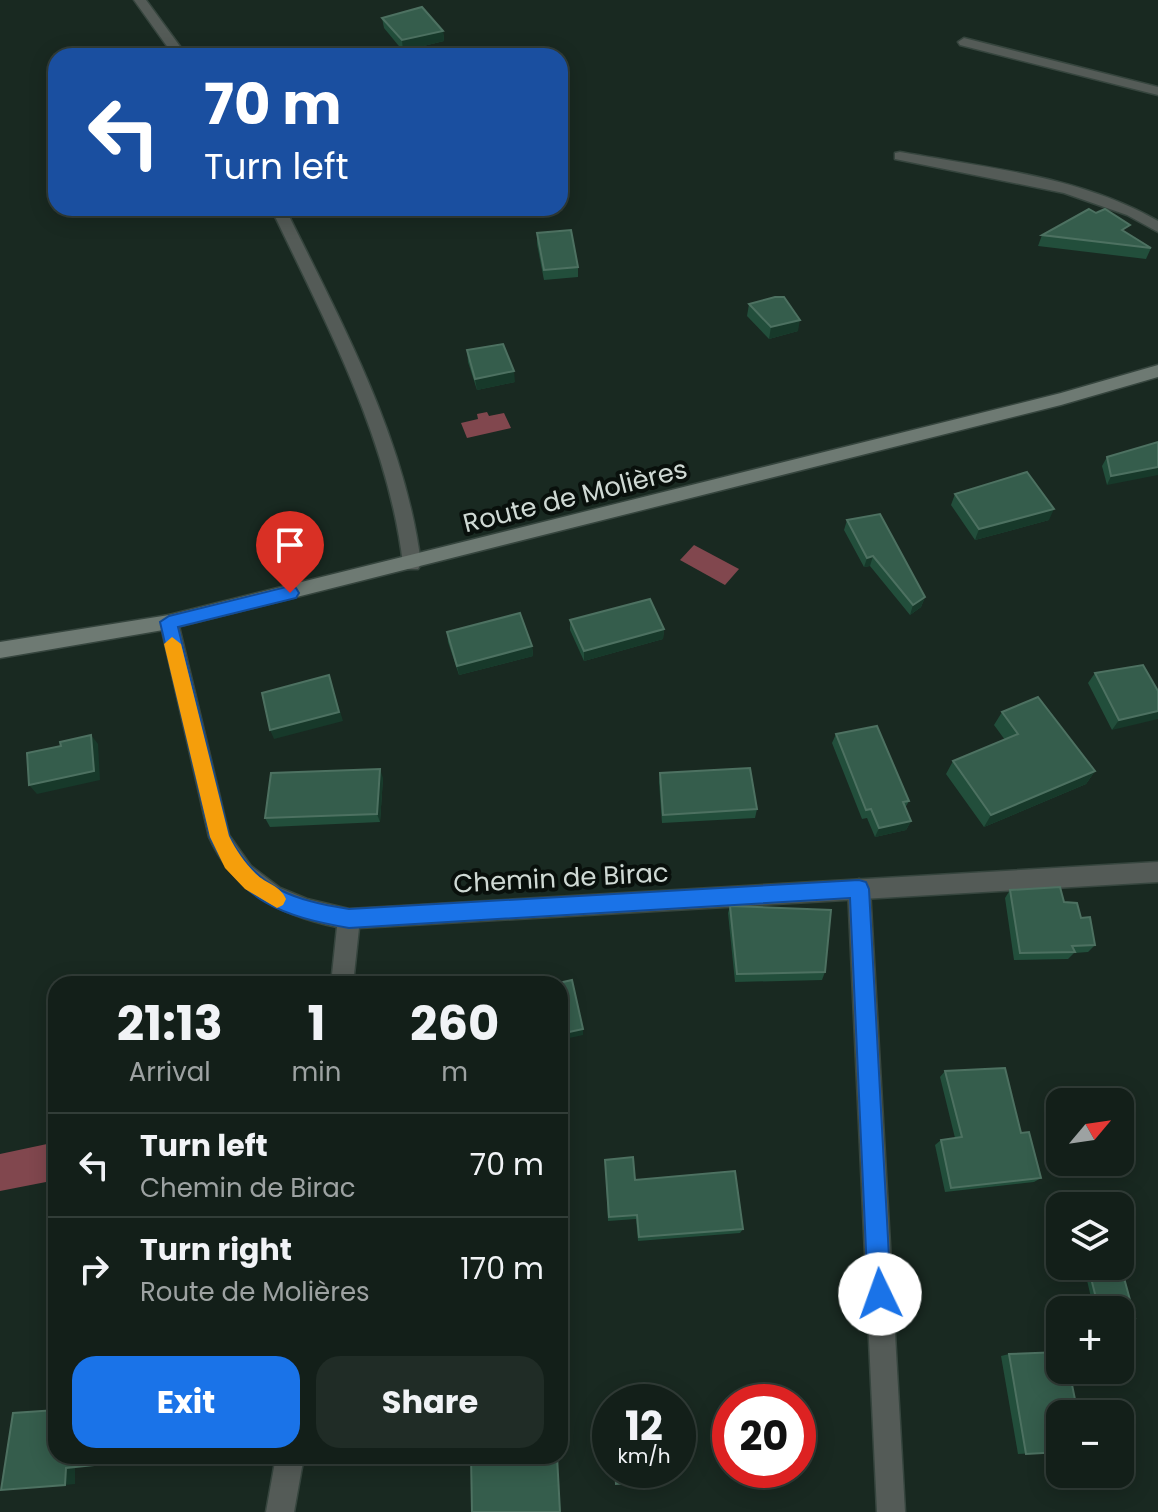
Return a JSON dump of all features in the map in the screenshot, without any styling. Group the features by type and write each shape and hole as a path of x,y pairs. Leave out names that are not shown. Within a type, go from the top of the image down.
{"main road":[{"name":"Route de Molières","path":"0,650 169,622 412,564 1061,399 1158,371"}],"street":[{"path":"140,0 175,48"},
{"path":"964,42 1158,91"},
{"path":"900,156 1087,194 1141,215 1158,227"},
{"path":"282,216 361,380 406,514 412,564"},
{"name":"Chemin de Birac","path":"169,622 219,837 232,862 251,883 272,897 303,910 349,919 1158,872"},
{"path":"859,889 891,1512"},
{"path":"343,976 349,919"},
{"path":"280,1512 289,1464"}],"shaded area":[{"path":"487,412 489,416 504,413 511,428 467,438 461,423 478,419 477,414"},
{"path":"694,545 739,569 725,585 680,560"},
{"path":"47,1144 46,1182 0,1191 0,1154"}],"building":[{"path":"422,7 443,31 402,40 382,18"},
{"path":"1089,209 1096,213 1105,209 1130,225 1122,230 1151,248 1042,235"},
{"path":"571,230 578,267 544,270 537,233"},
{"path":"784,297 800,320 771,327 749,304"},
{"path":"503,344 514,371 475,379 467,350"},
{"path":"1158,442 1158,467 1111,476 1107,457"},
{"path":"1027,472 1054,509 979,529 955,494"},
{"path":"880,514 925,597 913,605 873,556 867,558 847,520"},
{"path":"650,599 664,629 584,651 570,620"},
{"path":"520,613 532,646 457,666 447,632"},
{"path":"1143,665 1158,691 1158,711 1119,720 1095,673"},
{"path":"329,675 339,712 270,730 262,693"},
{"path":"1038,697 1095,771 991,815 953,761 1018,734 1002,712"},
{"path":"877,726 909,801 903,802 911,821 879,828 871,809 866,810 836,734"},
{"path":"91,735 94,771 29,785 27,753 61,746 60,742"},
{"path":"750,768 757,809 663,815 660,773"},
{"path":"380,769 377,814 265,818 271,773"},
{"path":"1060,887 1064,902 1077,903 1081,918 1090,917 1095,945 1072,946 1075,952 1020,953 1010,890"},
{"path":"730,906 831,910 825,972 737,974"},
{"path":"572,980 583,1029 568,1032 568,981"},
{"path":"1005,1068 1021,1133 1029,1132 1041,1178 951,1188 941,1140 962,1137 945,1071"},
{"path":"633,1157 635,1180 735,1171 743,1229 639,1237 637,1215 609,1217 605,1160"},
{"path":"1092,1280 1125,1280 1129,1296 1096,1296"},
{"path":"1046,1353 1046,1384 1072,1384 1075,1400 1046,1400 1046,1453 1026,1454 1009,1354"},
{"path":"48,1411 48,1464 103,1464 66,1468 65,1485 1,1490 13,1413"},
{"path":"471,1464 557,1464 560,1512 472,1512"}],"slow traffic":[{"path":"172,644 219,837 232,862 251,883 277,899"}],"route":[{"path":"290,593 169,622 219,837 232,862 251,883 272,897 303,910 349,919 859,889 880,1294"}]}
